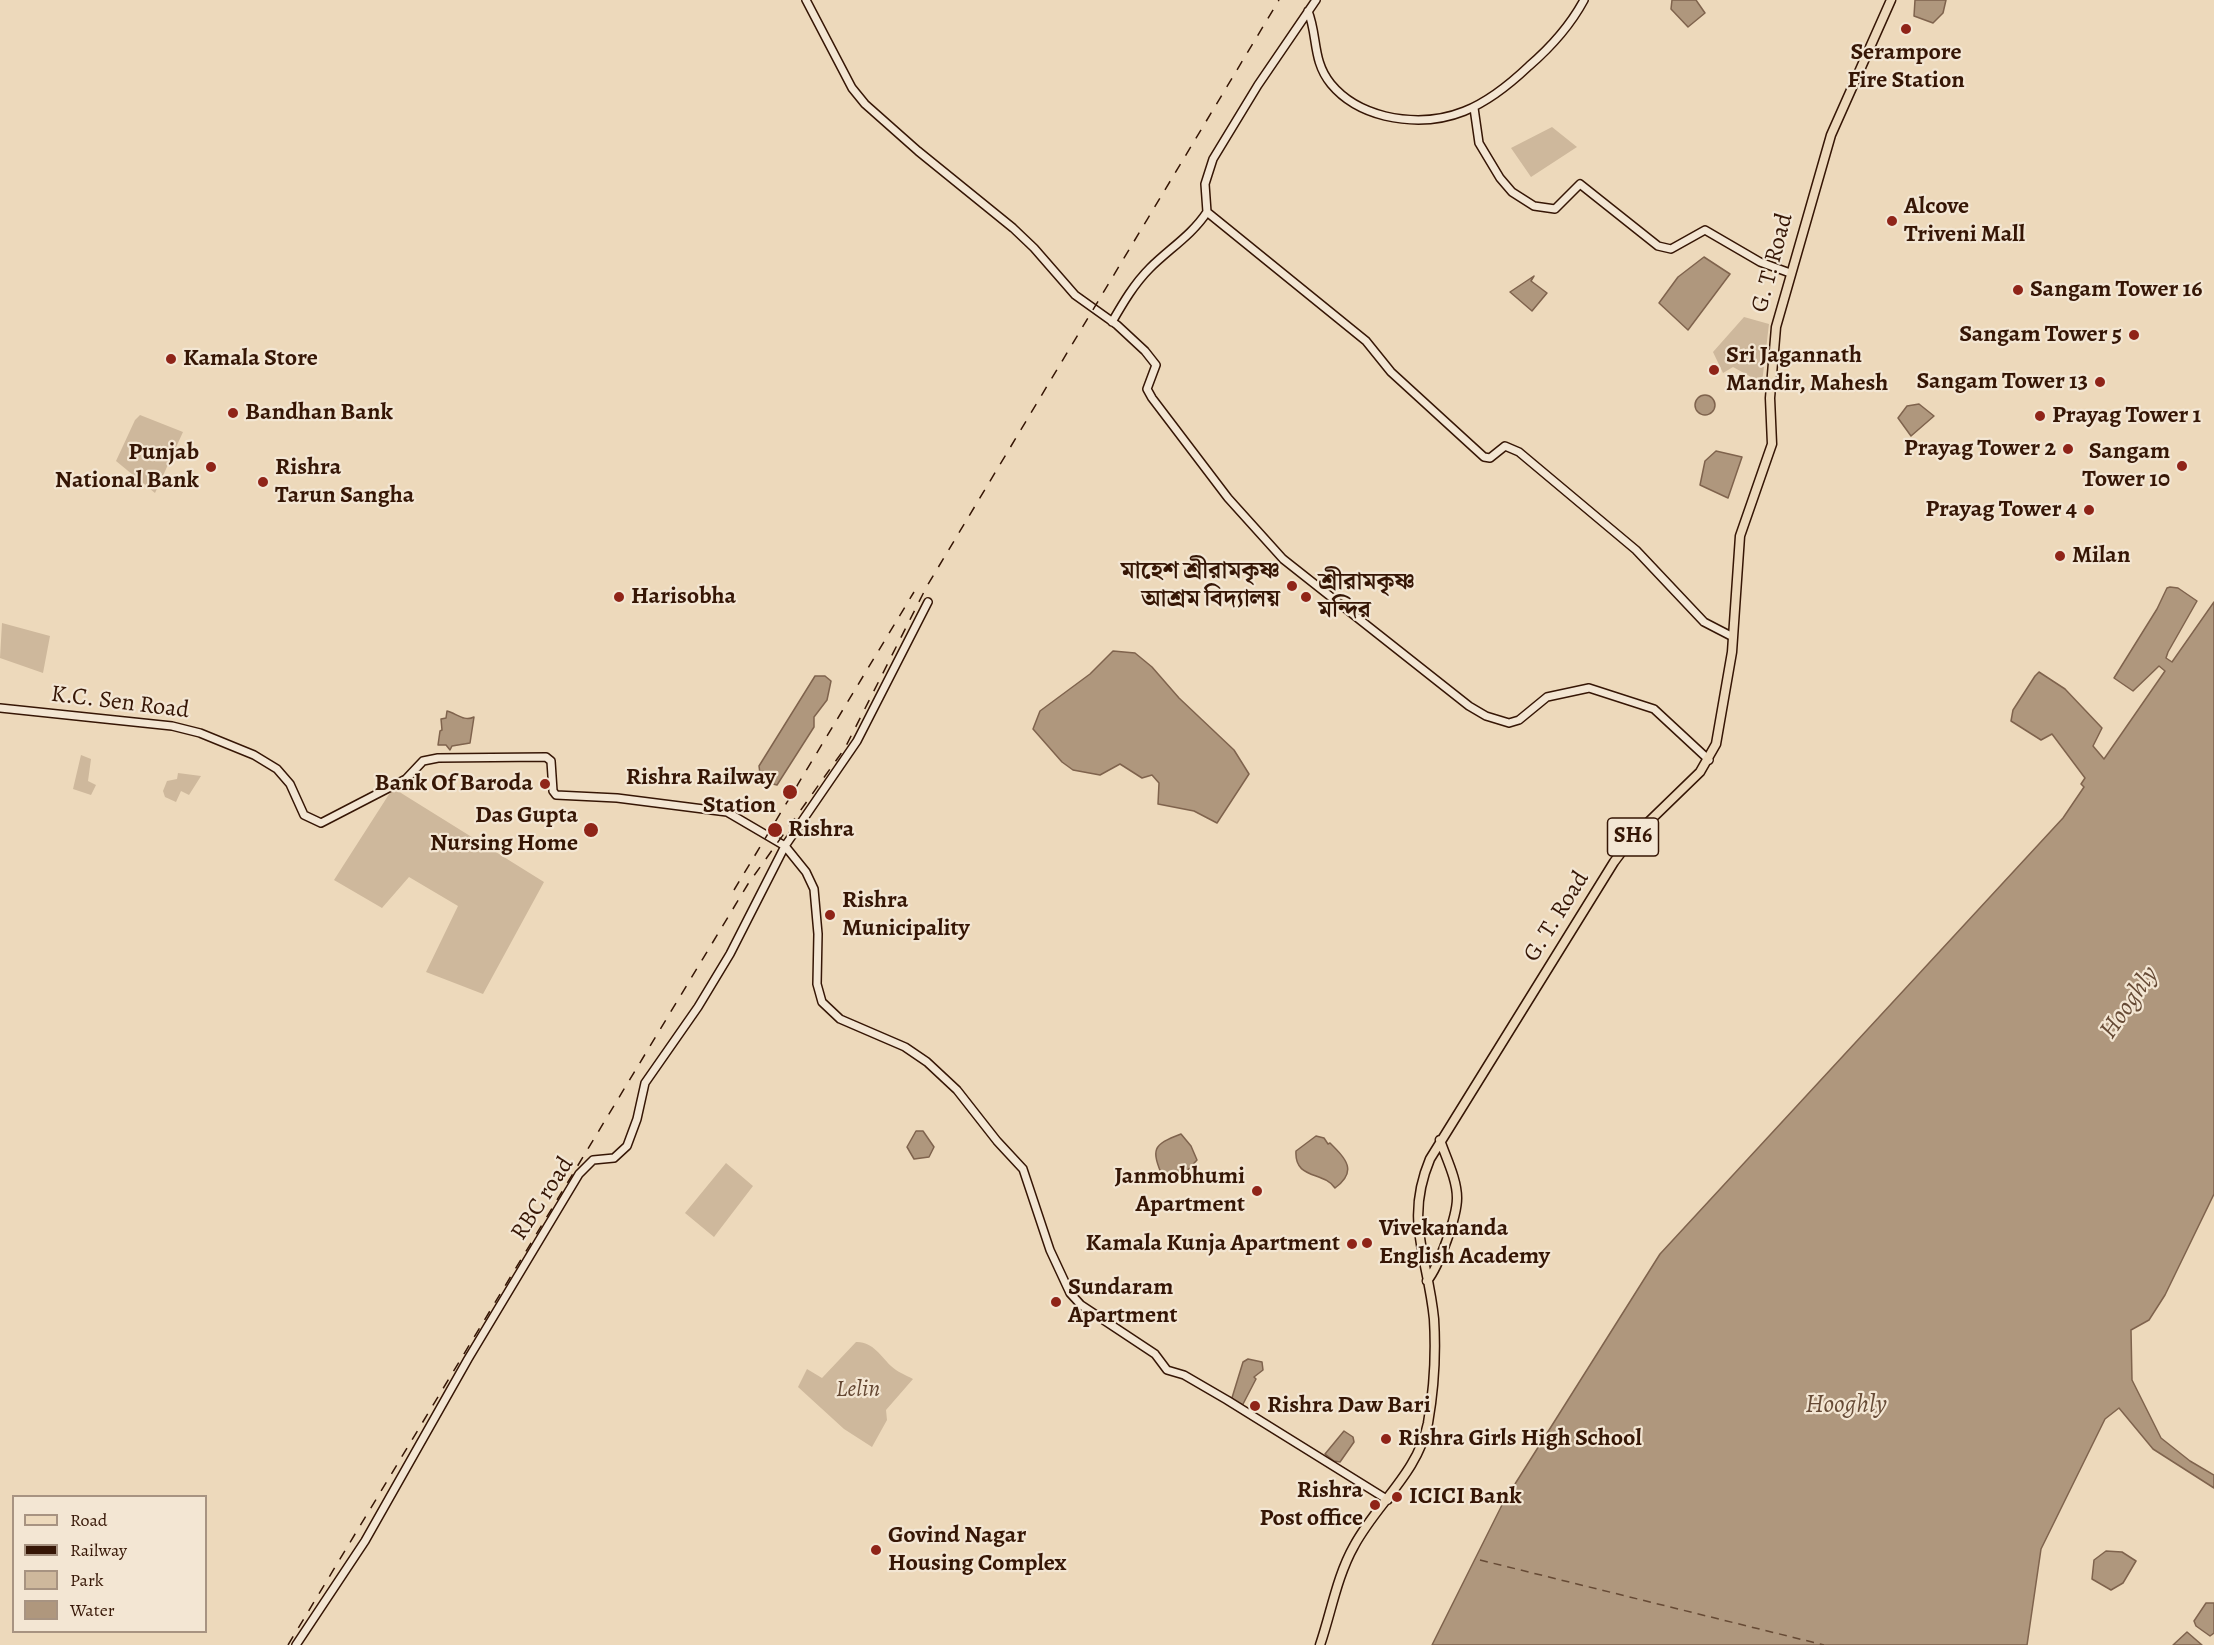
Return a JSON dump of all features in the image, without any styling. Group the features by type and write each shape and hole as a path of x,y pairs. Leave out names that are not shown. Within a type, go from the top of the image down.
{"main road":[{"name":"G. T. Road","path":"1320,1645 1348,1557 1360,1536 1414,1461 1428,1424 1435,1340 1416,1209 1422,1178 1440,1140 1614,862 1629,841 1688,784 1709,759 1718,732 1733,637 1738,549 1745,517 1772,444 1770,398 1774,336 1831,135 1890,0"},
{"path":"1427,1281 1436,1267 1456,1205 1456,1188 1440,1140"}],"street":[{"path":"806,0 852,88 865,104 918,151 1013,228 1083,303 1112,322 1145,351 1156,365 1148,389 1152,398 1228,498 1269,545 1308,580 1450,693 1486,716 1509,723 1519,720 1547,697 1589,688 1654,709 1709,759"},
{"path":"1112,322 1127,295 1148,270 1187,236 1207,212 1206,178 1213,159 1316,0"},
{"path":"1308,11 1315,53 1325,75 1341,93 1368,111 1407,120 1455,116 1493,97 1538,58 1559,36 1584,0"},
{"path":"1474,108 1479,143 1500,178 1512,192 1534,206 1555,209 1580,184 1658,246 1671,249 1705,230 1760,262 1790,273"},
{"path":"1207,212 1366,341 1391,372 1484,457 1490,458 1505,446 1519,452 1636,550 1704,621 1733,637"},
{"name":"RBC road","path":"296,1645 365,1541 473,1350 579,1174 593,1160 614,1158 627,1146 637,1119 645,1083 698,1008 730,954 785,846 845,762 877,705 928,602"},
{"name":"K.C. Sen Road","path":"0,708 172,726 200,733 254,755 277,769 290,784 304,815 318,823 405,780 420,763 427,759 544,757 551,761 553,791 556,795 617,798 728,812 785,846"},
{"path":"785,846 806,872 814,889 818,934 817,984 822,1002 840,1018 905,1047 927,1062 957,1090 997,1141 1023,1168 1050,1250 1070,1293 1096,1315 1155,1354 1166,1369 1184,1375 1227,1400 1388,1500"}],"green space":[{"path":"1552,127 1577,147 1531,177 1511,148"},
{"path":"1744,317 1769,324 1762,383 1733,367 1723,373 1713,352"},
{"path":"140,415 183,432 155,493 116,461 135,420"},
{"path":"2,623 50,636 43,673 0,658"},
{"path":"81,755 91,759 88,781 96,785 91,795 73,789"},
{"path":"178,773 201,776 189,795 181,791 176,802 165,797 163,791 167,781 177,779"},
{"path":"393,788 544,882 483,994 426,972 458,906 409,877 382,908 334,880"},
{"path":"726,1163 753,1186 714,1237 685,1213"},
{"name":"Lelin","path":"856,1342 867,1344 893,1368 913,1379 886,1410 887,1420 872,1447 844,1429 798,1387 807,1369 822,1378"}],"water":[{"path":"1672,0 1696,0 1705,13 1688,27 1671,9"},
{"path":"1915,0 1946,0 1943,13 1933,23 1914,16"},
{"path":"1704,257 1730,274 1688,330 1659,303 1678,277"},
{"path":"1534,276 1531,281 1547,293 1532,311 1510,292"},
{"path":"1705,395 1712,398 1715,405 1712,412 1705,415 1698,412 1695,405 1698,398"},
{"path":"1919,404 1934,416 1911,436 1898,418 1907,406"},
{"path":"1716,451 1742,457 1728,498 1700,485 1705,461"},
{"name":"Hooghly","path":"2167,588 2178,588 2197,601 2168,652 2166,658 2172,662 2214,602 2214,1194 2165,1295 2149,1320 2131,1330 2132,1380 2161,1438 2190,1461 2214,1475 2214,1488 2153,1449 2119,1408 2105,1419 2041,1549 2027,1645 1432,1645 1503,1503 1660,1254 2063,818 2084,787 2081,784 2085,778 2052,734 2041,740 2011,721 2013,710 2035,676 2039,672 2065,689 2102,728 2093,746 2104,759 2165,671 2159,666 2133,691 2114,678 2157,609"},
{"path":"1113,651 1135,653 1152,667 1179,698 1234,750 1249,774 1217,823 1194,811 1158,804 1159,783 1152,775 1142,778 1120,764 1100,775 1073,770 1062,762 1033,729 1040,711 1090,674"},
{"path":"815,676 825,676 831,681 827,700 814,717 814,727 777,785 761,781 759,766"},
{"path":"447,711 463,718 474,717 470,743 452,746 450,750 446,745 438,745 442,730 441,719 446,718"},
{"path":"916,1131 923,1131 934,1147 929,1157 914,1159 907,1147"},
{"path":"1181,1134 1191,1146 1197,1160 1185,1173 1163,1178 1157,1160 1157,1149 1164,1141"},
{"path":"1316,1136 1330,1143 1341,1154 1347,1165 1346,1176 1335,1188 1324,1179 1305,1171 1297,1160 1296,1151"},
{"path":"1248,1359 1262,1362 1263,1370 1254,1377 1256,1379 1242,1406 1231,1401 1243,1362"},
{"path":"1344,1431 1353,1437 1354,1442 1340,1462 1334,1461 1325,1454"},
{"path":"2106,1551 2122,1552 2136,1561 2123,1583 2111,1590 2092,1579 2094,1560"},
{"path":"2206,1603 2214,1603 2214,1633 2210,1636 2196,1626 2194,1621"},
{"path":"2187,1632 2202,1645 2173,1645"}],"ferry route":[{"path":"1480,1560 1824,1645"}],"railway":[{"path":"288,1645 748,884 845,748 927,586 1279,0"},
{"path":"734,890 914,592"}],"place":[{"name":"Serampore Fire Station","path":"1906,29"},
{"name":"Alcove Triveni Mall","path":"1892,221"},
{"name":"Sangam Tower 16","path":"2018,290"},
{"name":"Sangam Tower 5","path":"2134,335"},
{"name":"Kamala Store","path":"171,359"},
{"name":"Sri Jagannath Mandir, Mahesh","path":"1714,370"},
{"name":"Sangam Tower 13","path":"2100,382"},
{"name":"Bandhan Bank","path":"233,413"},
{"name":"Prayag Tower 1","path":"2040,416"},
{"name":"Prayag Tower 2","path":"2068,449"},
{"name":"Sangam Tower 10","path":"2182,466"},
{"name":"Punjab National Bank","path":"211,467"},
{"name":"Rishra Tarun Sangha","path":"263,482"},
{"name":"Prayag Tower 4","path":"2089,510"},
{"name":"Milan","path":"2060,556"},
{"name":"মাহেশ শ্রীরামকৃষ্ণ আশ্রম বিদ্যালয়","path":"1292,586"},
{"name":"Harisobha","path":"619,597"},
{"name":"শ্রীরামকৃষ্ণ মন্দির","path":"1306,597"},
{"name":"Bank Of Baroda","path":"545,784"},
{"name":"Rishra Railway Station","path":"790,792"},
{"name":"Das Gupta Nursing Home","path":"591,830"},
{"name":"Rishra","path":"775,830"},
{"name":"Rishra Municipality","path":"830,915"},
{"name":"Janmobhumi Apartment","path":"1257,1191"},
{"name":"Vivekananda English Academy","path":"1367,1243"},
{"name":"Kamala Kunja Apartment","path":"1352,1244"},
{"name":"Sundaram Apartment","path":"1056,1302"},
{"name":"Rishra Daw Bari","path":"1255,1406"},
{"name":"Rishra Girls High School","path":"1386,1439"},
{"name":"ICICI Bank","path":"1397,1497"},
{"name":"Rishra Post office","path":"1375,1505"},
{"name":"Govind Nagar Housing Complex","path":"876,1550"}]}
